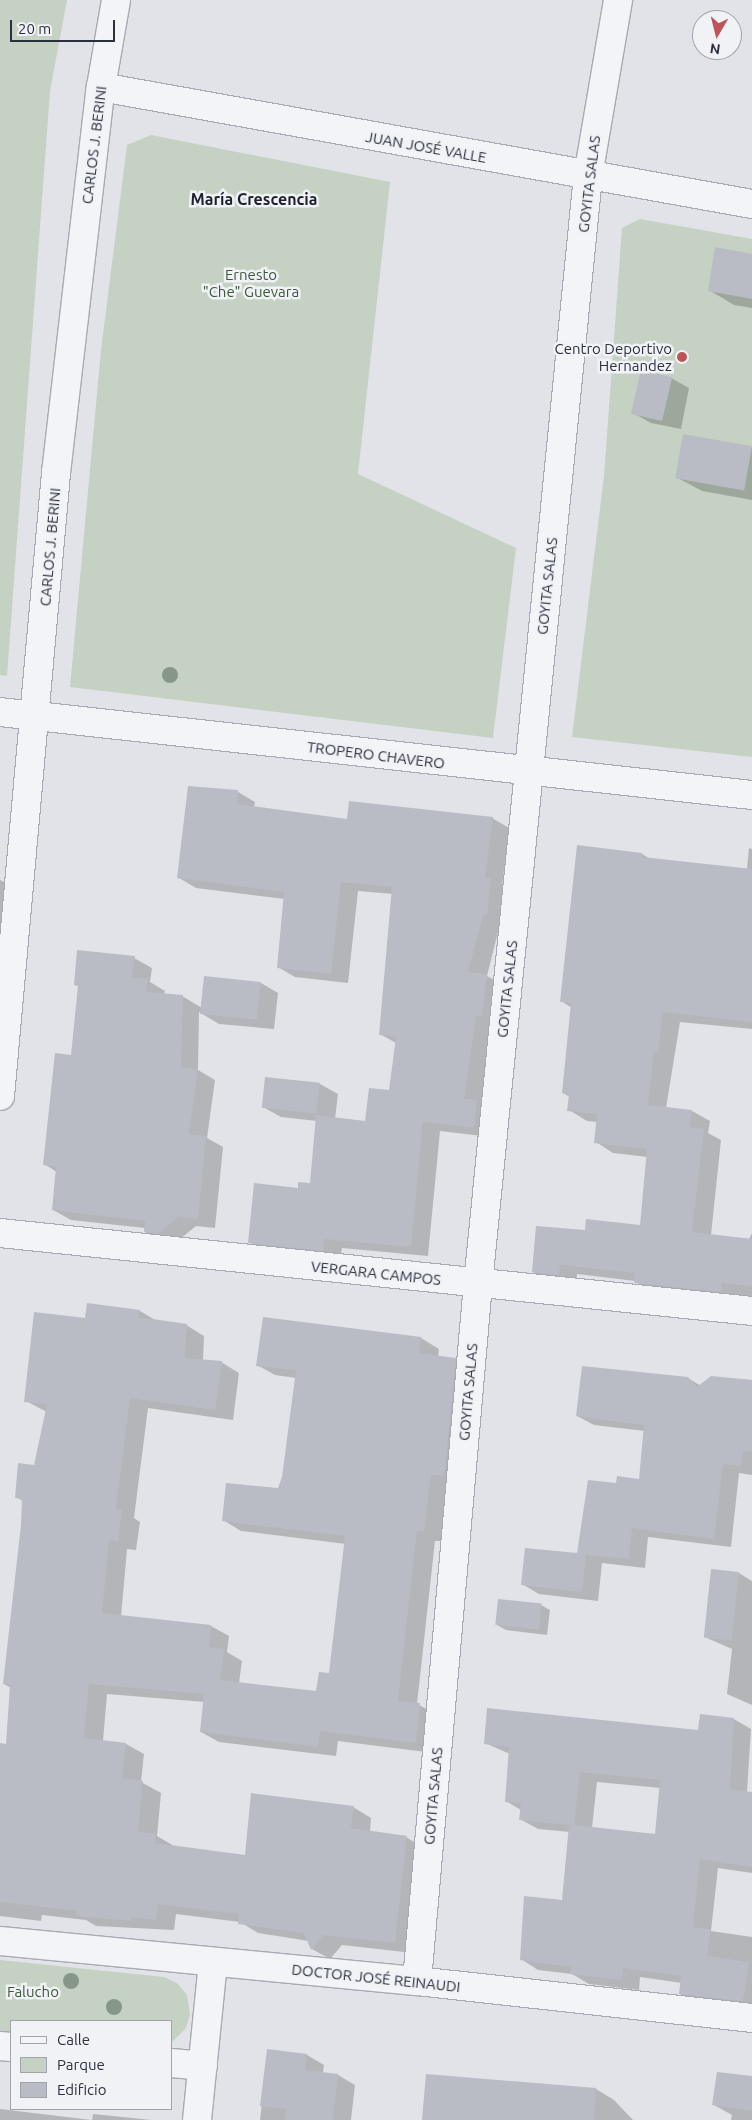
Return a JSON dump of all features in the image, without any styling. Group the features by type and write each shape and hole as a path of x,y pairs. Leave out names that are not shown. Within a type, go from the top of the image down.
{"street":[{"name":"CARLOS J. BERINI","path":"0,1096 56,473 101,87 116,0"},
{"name":"GOYITA SALAS","path":"417,1981 478,1284 588,176 618,0"},
{"name":"JUAN JOSÉ VALLE","path":"101,87 752,204"},
{"name":"TROPERO CHAVERO","path":"0,712 529,772 752,795"},
{"name":"VERGARA CAMPOS","path":"0,1233 752,1311"},
{"name":"DOCTOR JOSÉ REINAUDI","path":"0,1940 417,1981 752,2018"},
{"path":"197,2120 214,1962"},
{"path":"172,2063 203,2066"}],"green space":[{"path":"0,0 67,0 50,91 7,676 0,675"},
{"name":"Ernesto \"Che\" Guevara","path":"151,135 390,182 358,474 516,548 493,738 70,687 101,350 127,145"},
{"path":"640,219 752,239 752,757 572,737 604,476 622,228"},
{"name":"Falucho","path":"0,1960 164,1977 177,1983 187,1995 190,2014 186,2028 172,2042 172,2020 10,2020 10,2033 0,2032"}],"building":[{"path":"715,247 752,254 752,299 708,291"},
{"path":"641,370 672,377 662,421 631,414"},
{"path":"683,434 752,446 744,490 675,478"},
{"path":"188,786 238,790 237,804 347,819 349,801 493,817 485,878 491,878 487,915 483,915 468,972 487,974 482,1016 476,1016 464,1099 477,1100 474,1128 423,1122 411,1247 324,1239 323,1251 248,1243 254,1183 298,1188 298,1182 310,1183 316,1115 365,1121 369,1088 389,1090 396,1037 379,1035 392,887 341,882 331,974 277,968 284,892 177,878"},
{"path":"577,845 642,853 642,857 752,869 752,1022 663,1012 658,1053 654,1052 648,1105 692,1110 690,1127 704,1129 692,1232 752,1239 752,1286 722,1283 721,1292 634,1283 635,1273 560,1265 559,1275 532,1272 536,1226 585,1230 586,1219 640,1225 647,1149 594,1143 597,1114 567,1111 569,1094 562,1093 571,1003 560,1002"},
{"path":"77,950 135,956 132,977 148,979 146,992 183,995 181,1067 198,1069 189,1134 206,1136 198,1219 179,1217 157,1234 144,1232 145,1221 52,1210 56,1167 43,1165 55,1053 71,1055 78,986 74,985"},
{"path":"204,976 261,982 257,1020 200,1014"},
{"path":"265,1077 320,1083 316,1114 262,1108"},
{"path":"87,1303 140,1310 139,1317 187,1324 185,1358 222,1361 215,1410 130,1398 116,1509 122,1510 118,1541 109,1540 102,1613 211,1625 209,1647 224,1649 220,1680 316,1691 319,1672 329,1673 345,1536 222,1521 226,1483 278,1488 282,1477 296,1370 256,1366 263,1317 421,1337 419,1353 456,1358 444,1476 431,1475 424,1531 417,1531 398,1701 420,1703 416,1743 320,1731 318,1747 200,1732 204,1694 89,1684 84,1738 126,1743 122,1778 143,1781 138,1832 156,1834 155,1843 245,1855 251,1793 354,1806 351,1828 407,1836 395,1943 323,1935 311,1950 304,1933 238,1924 239,1914 158,1904 156,1920 131,1917 131,1921 76,1916 77,1911 0,1902 0,1743 6,1744 10,1685 3,1684 21,1525 22,1499 15,1498 18,1463 34,1465 47,1404 24,1402 34,1312 85,1318"},
{"path":"582,1366 688,1377 697,1387 711,1376 752,1380 752,1452 743,1451 741,1466 723,1464 714,1539 632,1528 629,1559 586,1555 582,1592 521,1585 525,1548 577,1553 588,1480 616,1483 617,1476 639,1479 644,1425 576,1416"},
{"path":"711,1569 739,1572 732,1641 704,1638"},
{"path":"498,1599 542,1604 539,1629 495,1625"},
{"path":"487,1708 698,1730 700,1714 734,1718 730,1789 752,1792 752,1867 700,1859 693,1927 711,1930 707,1956 749,1962 743,2001 679,1994 681,1976 623,1968 622,1980 570,1974 571,1967 520,1960 524,1896 562,1900 569,1825 519,1820 521,1803 505,1802 509,1747 484,1744","holes":["580,1772 660,1780 655,1834 574,1825"]},
{"path":"267,2049 307,2054 305,2070 338,2074 333,2120 285,2120 286,2109 260,2106"},
{"path":"717,2072 752,2076 752,2111 712,2105"},
{"path":"426,2074 596,2088 594,2120 422,2120"}],"place":[{"name":"Centro Deportivo Hernandez","path":"682,357"}],"district":[{"name":"María Crescencia","path":"254,199"}]}
